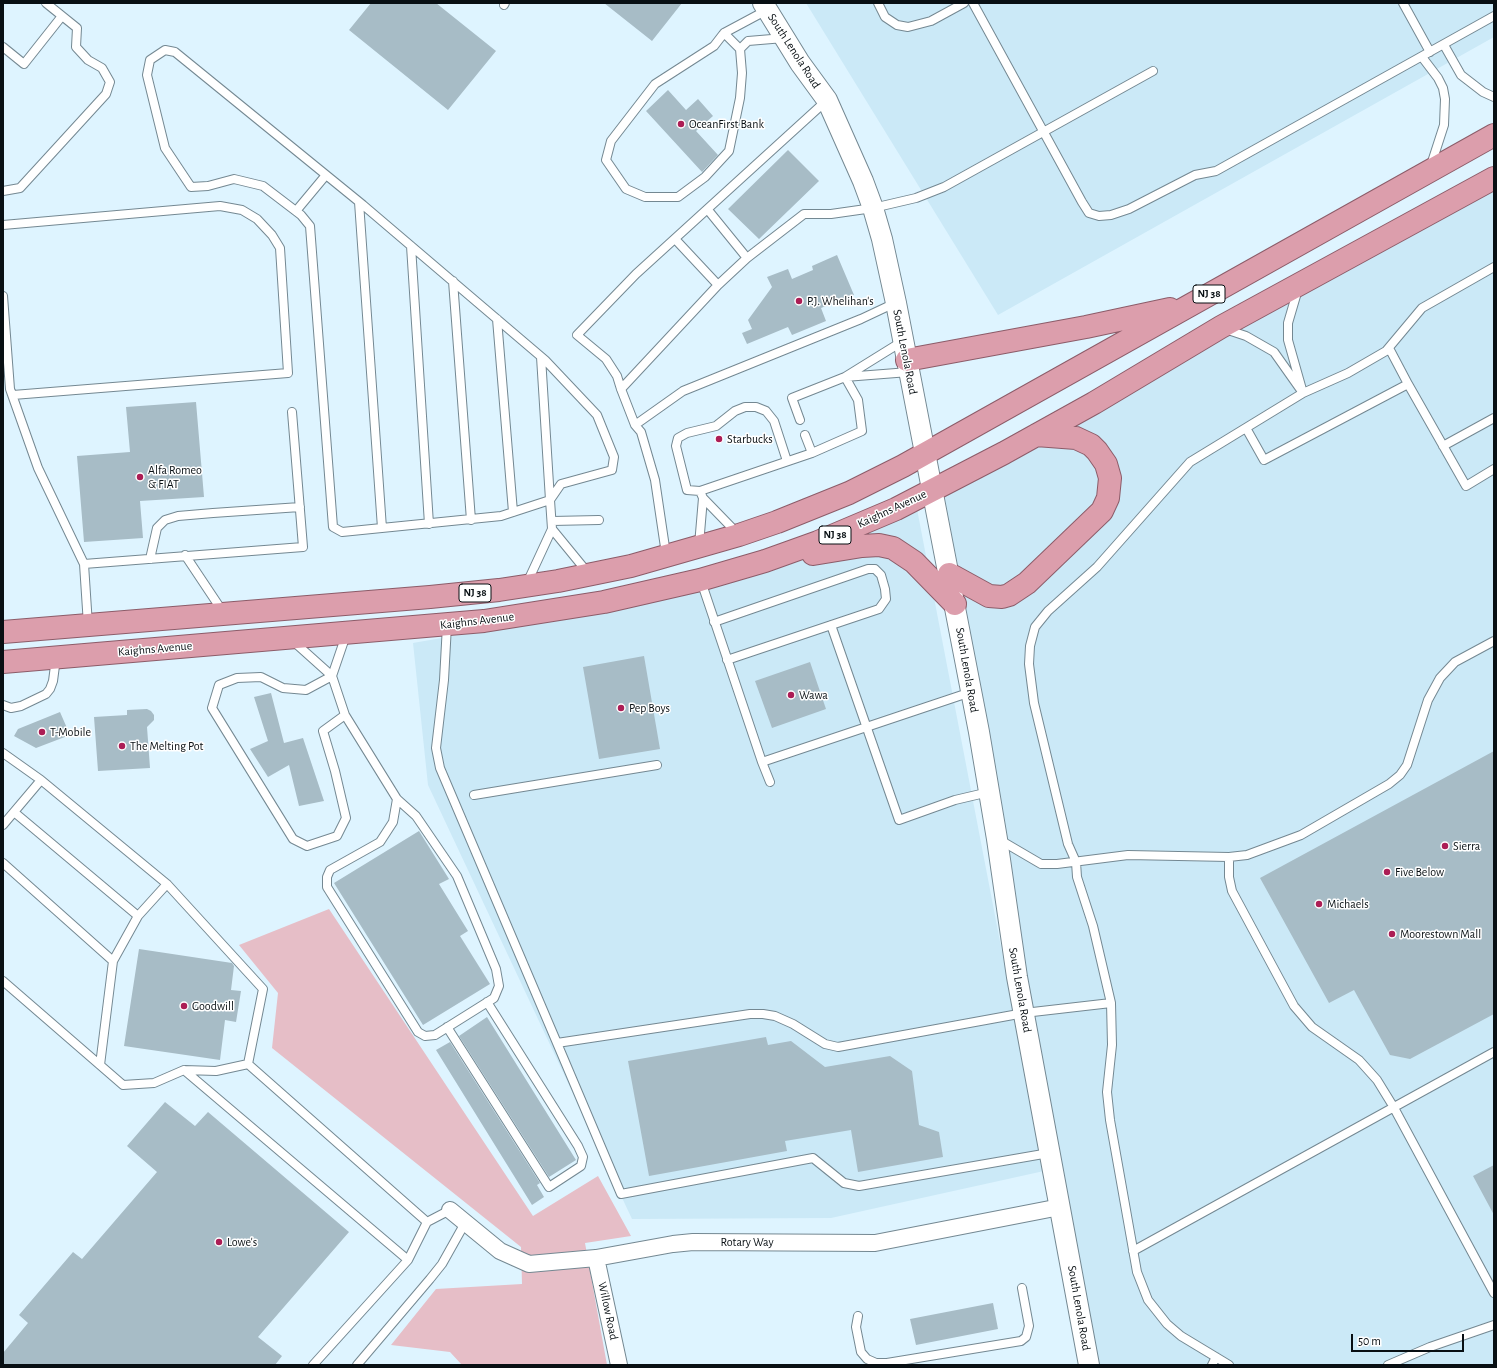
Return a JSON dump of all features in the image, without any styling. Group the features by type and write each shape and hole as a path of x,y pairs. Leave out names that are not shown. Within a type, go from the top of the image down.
{"highway":[{"name":"NJ 38","path":"3,632 430,597 526,586 589,575 667,556 739,535 777,522 849,493 925,455 1494,134"},
{"name":"NJ 38","path":"932,491 1094,403 1221,327 1494,178"},
{"path":"906,358 1086,327 1191,304"},
{"path":"949,574 989,596 1002,597 1009,595 1027,583 1102,511 1108,498 1110,478 1106,464 1097,451 1091,445 1076,438 1035,435"},
{"name":"Kaighns Avenue","path":"3,662 447,625 564,609 700,580 764,562 870,521 932,491"},
{"path":"764,562 862,546 887,547 908,557 955,604"}],"street":[{"name":"South Lenola Road","path":"765,6 827,100 848,146 873,208 896,303 955,604 998,839 1024,1013 1060,1207 1085,1364"},
{"name":"Rotary Way","path":"450,1210 500,1251 529,1264 596,1258 673,1244 693,1242 875,1243 1060,1207"},
{"name":"Willow Road","path":"596,1258 619,1365"}],"lane":[{"path":"3,190 20,188 106,94 110,82 102,68 88,60 76,47 77,28 46,3"},
{"path":"878,3 885,17 897,25 908,27 931,21 964,3"},
{"path":"973,3 1089,213 1099,216 1111,215 1129,209 1195,175 1216,171 1494,16"},
{"path":"1402,3 1430,52"},
{"path":"724,33 740,49 742,73 740,98 729,151 705,177 678,197 645,197 626,189 606,160 611,141 655,84 714,46 724,33 765,6"},
{"path":"3,47 24,64 62,16"},
{"path":"740,49 748,41 785,38"},
{"path":"1444,45 1461,75 1483,92 1494,97"},
{"path":"166,50 175,52 326,175 541,357 597,415 614,457 612,470 561,484 550,500 501,516 342,532 333,527 310,226 296,211 263,186 234,179 208,186 191,187 165,148 146,75 150,60 166,50"},
{"path":"1422,57 1444,88 1446,112 1442,137 1428,172"},
{"path":"621,389 718,286 747,258 804,214 830,214 873,208 916,198 944,187 1044,130 1153,71"},
{"path":"667,556 655,480 641,432 636,426 621,389 618,376 606,359 577,336 636,274 827,100"},
{"path":"296,211 326,175"},
{"path":"359,202 382,528"},
{"path":"3,225 220,206 242,210 257,219 272,235 280,248 288,373 13,395"},
{"path":"708,210 747,258"},
{"path":"675,240 718,286"},
{"path":"411,246 429,524"},
{"path":"1229,1365 1181,1336 1156,1310 1143,1288 1137,1272 1111,1127 1108,1099 1112,1045 1112,1003 1093,926 1077,877 1076,862 1068,844 1031,684 1029,664 1030,646 1035,627 1048,611 1097,567 1190,462 1303,393 1348,374 1389,348 1422,308 1494,267"},
{"path":"453,281 471,520"},
{"path":"1299,285 1288,323 1288,340 1303,393"},
{"path":"3,296 9,382 38,468 84,564 88,625"},
{"path":"636,426 683,390 896,303"},
{"path":"497,319 513,512"},
{"path":"1221,327 1246,336 1274,352 1303,393"},
{"path":"1389,348 1466,486 1494,469"},
{"path":"526,586 552,525 541,357"},
{"path":"845,378 906,358"},
{"path":"800,420 792,398 845,378 906,358"},
{"path":"701,494 812,453 862,431 858,400 845,378"},
{"path":"1246,428 1264,460 1408,384"},
{"path":"739,535 701,494 687,490 676,446 678,438 687,433 716,426 735,411 745,407 756,407 766,411 774,421 787,461"},
{"path":"84,564 303,547 292,412"},
{"path":"1444,446 1494,418"},
{"path":"805,434 812,453"},
{"path":"699,547 701,494"},
{"path":"150,559 157,528 166,520 178,516 300,507"},
{"path":"552,525 600,520"},
{"path":"552,525 589,575"},
{"path":"185,555 225,614"},
{"path":"714,622 868,569 875,569 881,575 886,589 887,595 883,605 879,609 727,660"},
{"path":"700,580 770,782"},
{"path":"447,625 444,680 436,748 440,768 621,1194 813,1158 844,1183 859,1186 1050,1153"},
{"path":"832,625 899,820 954,800 989,792"},
{"path":"345,715 323,731 335,771 346,818 337,836 307,846 293,839 212,708 219,685 237,678 261,677 283,688 306,690 332,676 347,634"},
{"path":"289,638 332,676 345,715 398,799 416,816 457,876 496,969 499,986 494,998 435,1035 425,1036 418,1032 327,887 327,877 330,870 380,842 393,822 398,799"},
{"path":"998,839 1041,864 1058,864 1128,855 1229,857 1247,855 1301,835 1389,784 1400,775 1406,765 1428,700 1440,678 1455,662 1494,641"},
{"path":"3,705 11,708 21,706 46,694 54,681 56,658"},
{"path":"762,762 971,692"},
{"path":"3,753 41,780 167,884 263,989 248,1064"},
{"path":"474,795 657,765"},
{"path":"3,825 41,780"},
{"path":"14,812 138,916"},
{"path":"1229,857 1229,877 1232,890 1294,1006 1312,1027 1359,1060 1377,1080 1393,1106 1494,1293"},
{"path":"3,863 113,961"},
{"path":"100,1065 113,961 138,916 167,884"},
{"path":"3,981 124,1085 154,1083 184,1070 216,1070 248,1064"},
{"path":"447,1027 549,1187 581,1166 583,1157 578,1146 488,1002"},
{"path":"557,1043 763,1014 775,1016 793,1024 825,1044 838,1047 1024,1013 1112,1003"},
{"path":"1133,1251 1393,1106 1494,1052"},
{"path":"248,1064 427,1222"},
{"path":"184,1070 408,1260"},
{"path":"313,1365 408,1260 427,1222 450,1210"},
{"path":"357,1365 438,1269 465,1223"},
{"path":"858,1316 856,1327 861,1352 866,1359 876,1363 887,1363 1021,1340 1026,1337 1029,1326 1022,1288"},
{"path":"1388,1365 1430,1346 1494,1325"},
{"path":"1212,1365 1216,1357"}],"shaded area":[{"path":"806,3 1494,3 1494,37 998,315"},
{"name":"Moorestown Mall","path":"1494,178 1494,1365 1088,1365 932,491"},
{"path":"917,509 1044,1171 831,1218 632,1219 428,785 413,643 619,607"},
{"path":"329,909 533,1216 598,1176 631,1236 585,1243 607,1365 462,1365 450,1352 391,1345 436,1289 522,1284 521,1247 272,1048 278,993 239,945"}],"building":[{"path":"371,3 436,3 496,51 448,110 349,30"},
{"path":"604,3 682,3 652,41"},
{"name":"OceanFirst Bank","path":"668,90 686,110 698,99 713,116 696,131 718,155 702,172 646,111"},
{"path":"788,150 819,181 759,239 728,209"},
{"name":"P.J. Whelihan's","path":"837,255 854,295 821,308 826,321 792,335 788,327 747,344 742,333 752,329 748,320 772,287 767,277 788,269 792,279 813,270 812,266"},
{"name":"Alfa Romeo & FIAT","path":"196,402 204,497 140,501 143,538 84,542 77,456 130,452 126,407"},
{"name":"Pep Boys","path":"644,656 660,749 599,759 583,667"},
{"name":"Wawa","path":"810,662 826,709 772,728 755,681"},
{"path":"271,693 284,743 303,738 324,801 299,806 289,765 268,777 250,749 268,741 254,697"},
{"name":"The Melting Pot","path":"147,709 154,715 154,720 147,727 150,768 98,771 94,717 127,715 127,710"},
{"name":"T-Mobile","path":"60,712 70,735 36,748 14,736 18,729"},
{"name":"Moorestown Mall","path":"1494,751 1494,1014 1410,1059 1390,1055 1354,990 1329,1003 1260,878"},
{"path":"419,831 449,879 439,884 468,931 460,936 490,984 423,1025 334,883"},
{"name":"Goodwill","path":"139,949 232,963 234,966 231,990 241,991 236,1022 225,1020 220,1060 124,1046"},
{"path":"487,1017 576,1160 549,1177 459,1036"},
{"path":"766,1037 768,1045 791,1041 825,1067 890,1056 912,1071 919,1125 939,1132 943,1157 858,1172 851,1130 785,1141 787,1151 649,1176 628,1061"},
{"path":"450,1042 540,1183 537,1185 544,1197 532,1205 436,1050"},
{"name":"Lowe's","path":"165,1102 195,1126 208,1112 349,1232 258,1337 282,1356 275,1365 3,1365 3,1353 28,1323 19,1315 73,1252 82,1259 157,1172 127,1146"},
{"path":"1494,1165 1494,1215 1473,1176"},
{"path":"993,1303 998,1329 916,1345 910,1319"}],"place":[{"name":"OceanFirst Bank","path":"681,124"},
{"name":"P.J. Whelihan's","path":"799,301"},
{"name":"Starbucks","path":"719,439"},
{"name":"Alfa Romeo & FIAT","path":"140,477"},
{"name":"Wawa","path":"791,695"},
{"name":"Pep Boys","path":"621,708"},
{"name":"T-Mobile","path":"42,732"},
{"name":"The Melting Pot","path":"122,746"},
{"name":"Sierra","path":"1445,846"},
{"name":"Five Below","path":"1387,872"},
{"name":"Michaels","path":"1319,904"},
{"name":"Moorestown Mall","path":"1392,934"},
{"name":"Goodwill","path":"184,1006"},
{"name":"Lowe's","path":"219,1242"}]}
